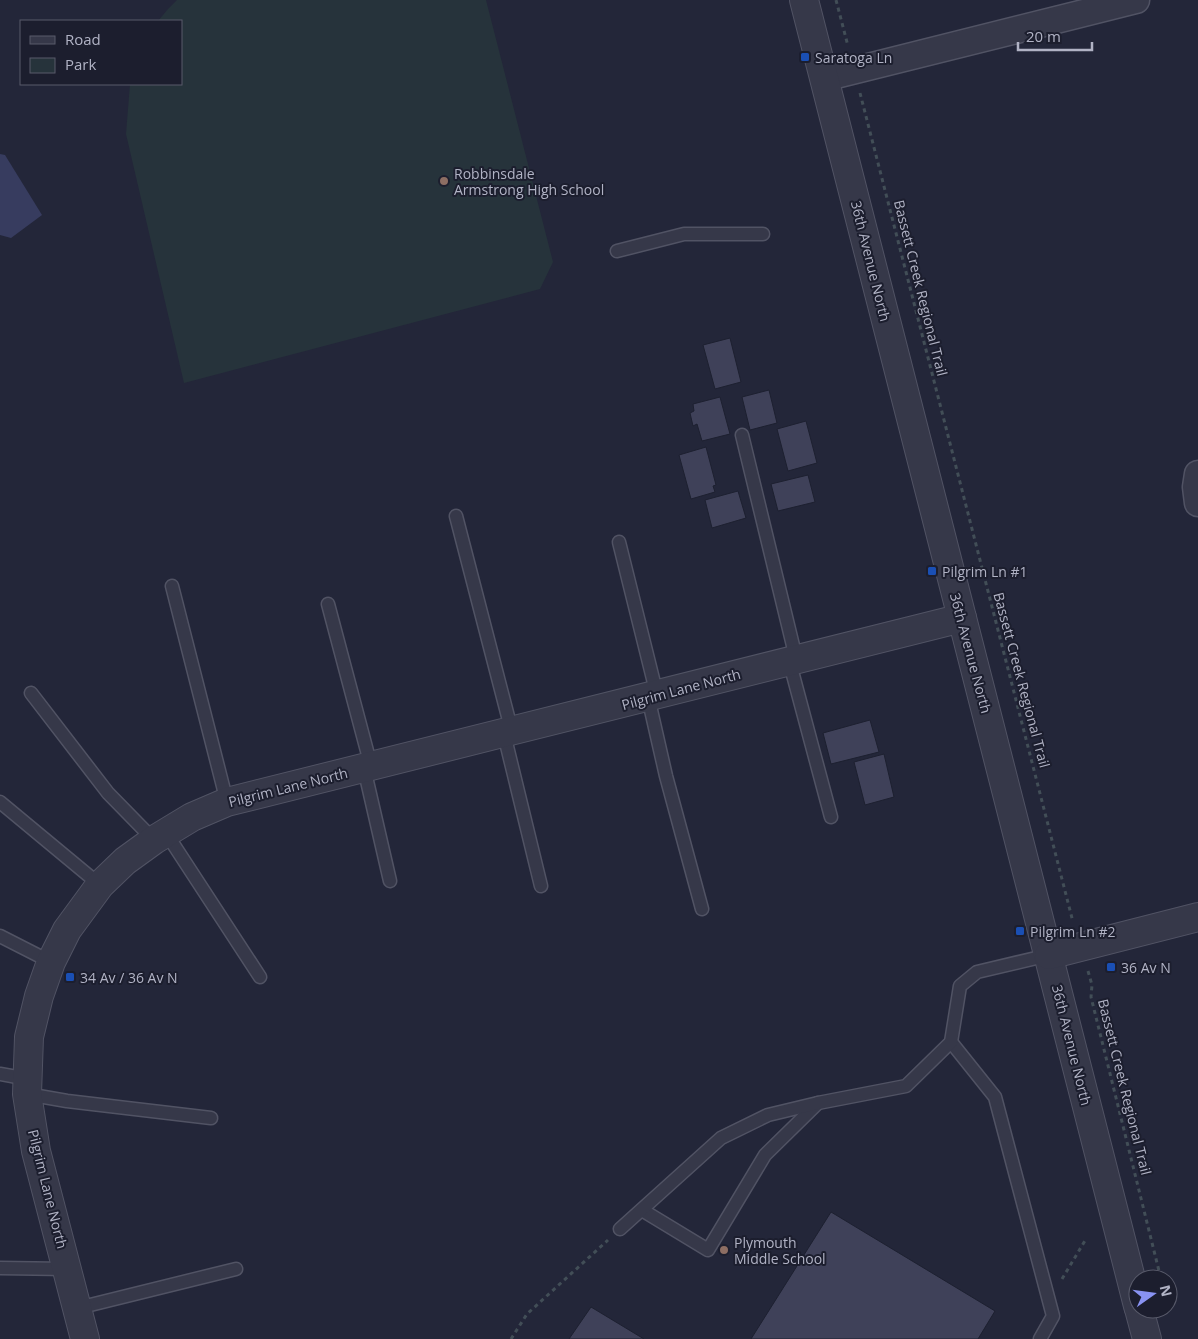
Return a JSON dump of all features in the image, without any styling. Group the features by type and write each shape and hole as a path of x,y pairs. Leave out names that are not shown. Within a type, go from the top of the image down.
{"street":[{"name":"36th Avenue North","path":"804,0 1128,1269"},
{"path":"824,78 1136,0"},
{"path":"1198,474 1196,487 1198,503"},
{"name":"Pilgrim Lane North","path":"86,1339 36,1151 28,1086 29,1037 39,996 51,962 67,930 100,885 125,861 192,816 227,802 508,733 792,659 962,618"},
{"path":"1049,956 1198,917"},
{"name":"36th Avenue North","path":"1141,1319 1147,1339"}],"lane":[{"path":"617,251 684,234 762,234"},
{"path":"742,435 792,659 831,816"},
{"path":"456,516 508,733 541,886"},
{"path":"619,542 652,696 666,776 702,909"},
{"path":"172,586 227,802"},
{"path":"328,604 367,767 390,881"},
{"path":"30,693 108,793 160,836 260,976"},
{"path":"0,802 100,885"},
{"path":"0,936 51,962"},
{"path":"620,1229 721,1138 768,1115 906,1086 951,1042 960,986 977,972 1049,956"},
{"path":"951,1042 995,1097 1053,1316 1040,1339"},
{"path":"0,1074 67,1101 211,1118"},
{"path":"642,1210 708,1250 765,1155 818,1103"},
{"path":"0,1268 68,1269"},
{"path":"78,1308 236,1269"}],"path":[{"name":"Bassett Creek Regional Trail","path":"836,0 1080,947 1092,985 1091,997 1159,1269"},
{"path":"511,1339 527,1314 620,1229"}],"green space":[{"path":"177,0 486,0 553,262 540,289 184,383 126,134 130,85 182,85 182,20 159,20"}],"water":[{"path":"0,154 5,155 42,215 11,238 0,235"}],"building":[{"path":"730,338 741,382 715,389 703,345"},
{"path":"769,390 777,423 750,430 742,397"},
{"path":"720,397 730,434 702,441 697,424 693,426 690,413 694,411 693,404"},
{"path":"806,421 817,463 788,471 777,429"},
{"path":"706,447 716,485 713,486 715,492 691,499 679,455"},
{"path":"808,475 815,502 778,511 771,484"},
{"path":"738,491 746,518 712,528 705,500"},
{"path":"870,720 879,752 831,764 823,733"},
{"path":"884,754 894,797 865,805 854,762"},
{"name":"Plymouth Middle School","path":"831,1212 995,1311 978,1339 751,1339"},
{"path":"591,1307 644,1339 569,1339"}],"place":[{"name":"Saratoga Ln","path":"805,57"},
{"name":"Robbinsdale Armstrong High School","path":"444,181"},
{"name":"Pilgrim Ln #1","path":"932,571"},
{"name":"Pilgrim Ln #2","path":"1020,931"},
{"name":"36 Av N","path":"1111,967"},
{"name":"34 Av / 36 Av N","path":"70,977"},
{"name":"Plymouth Middle School","path":"724,1250"}]}
